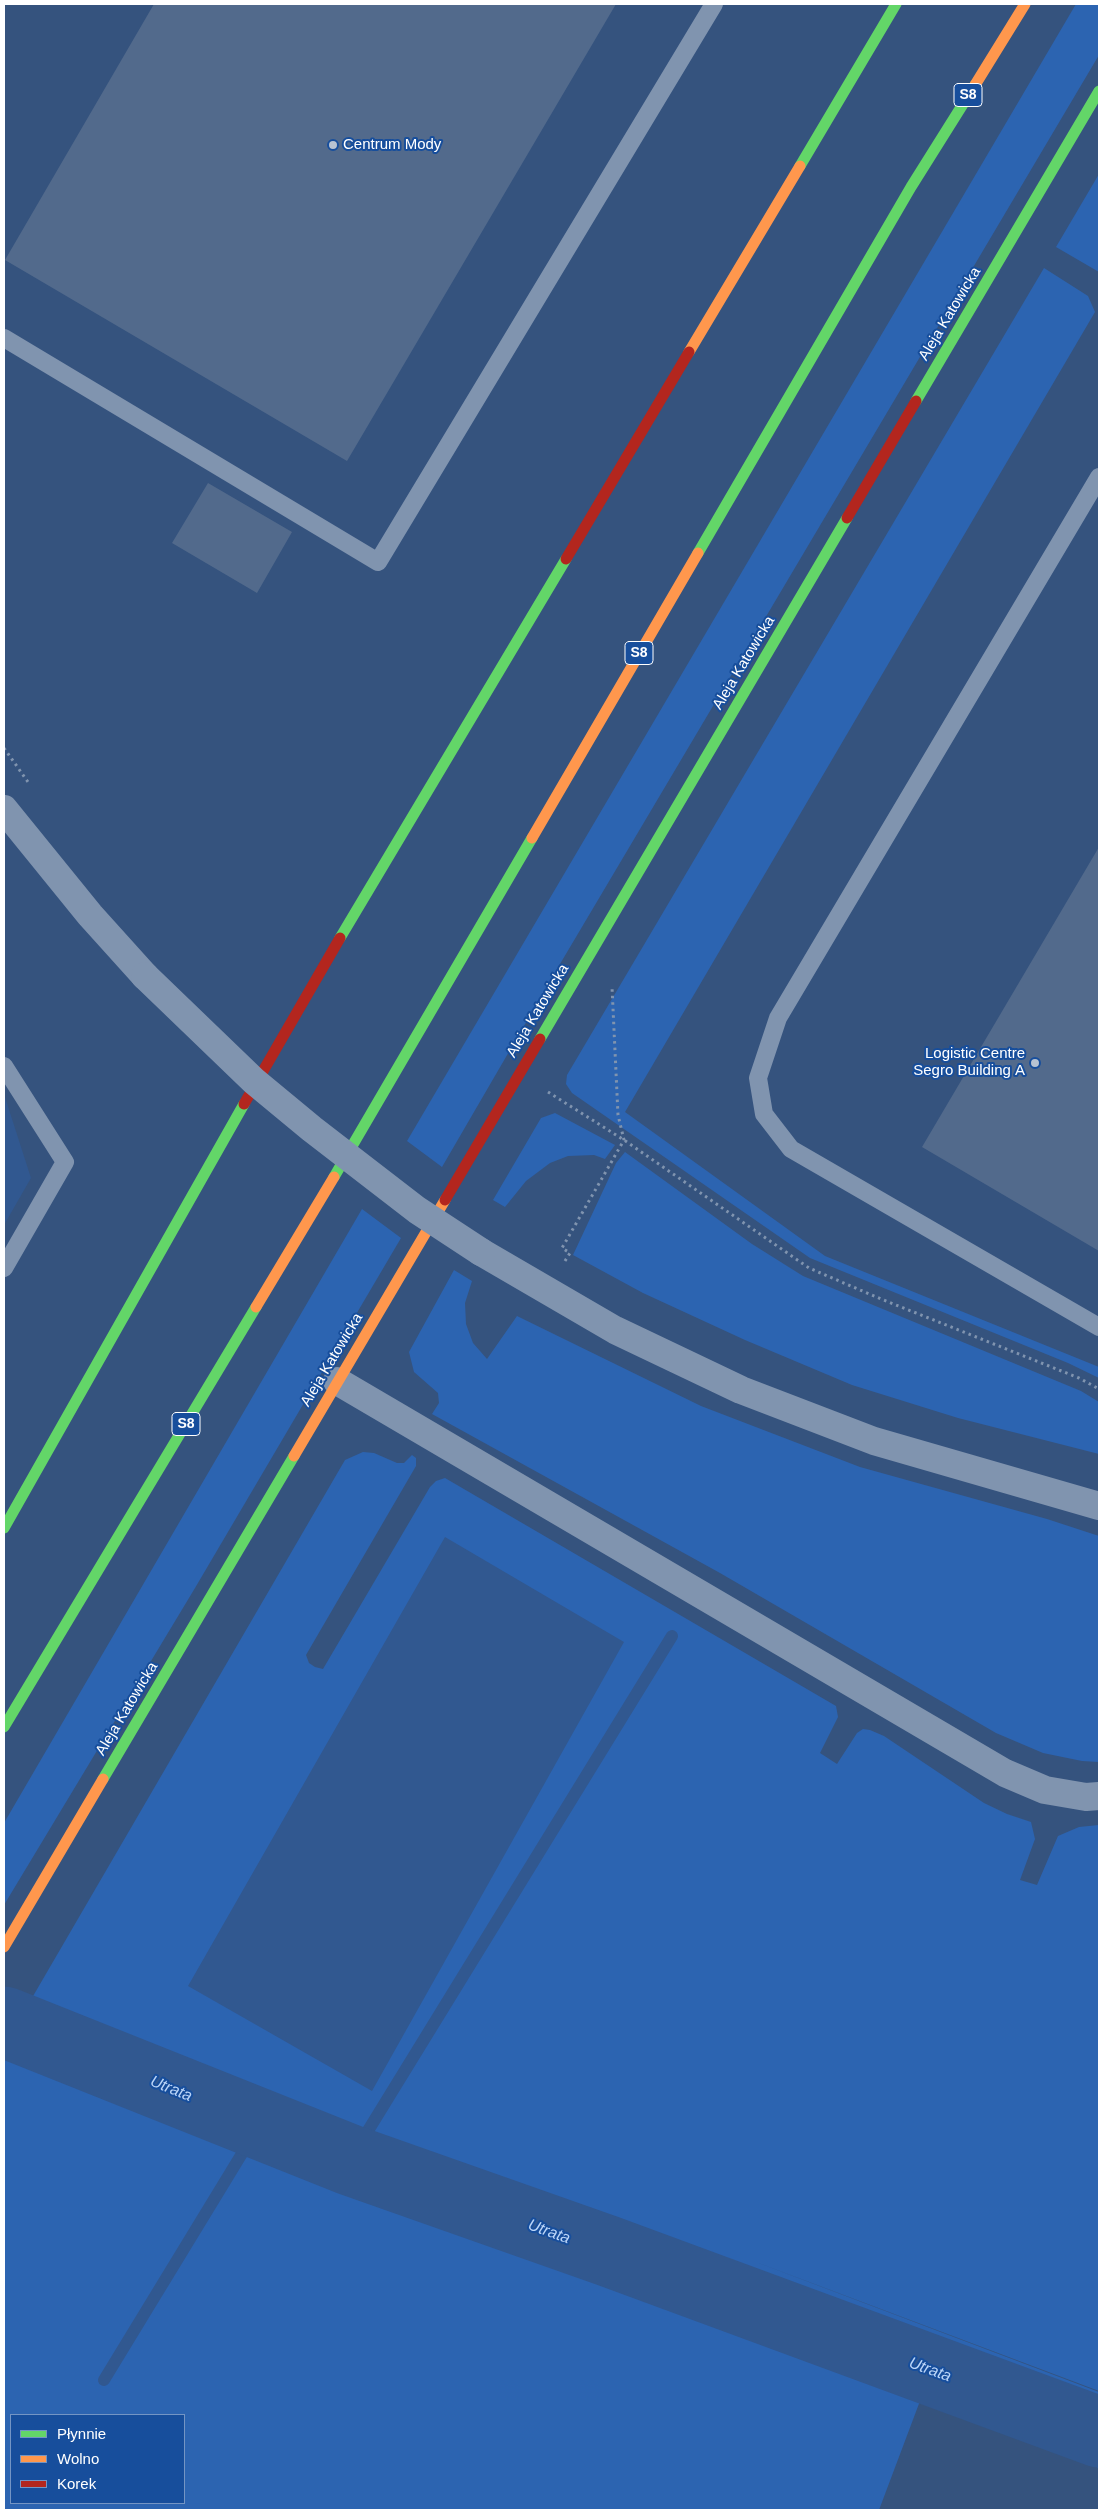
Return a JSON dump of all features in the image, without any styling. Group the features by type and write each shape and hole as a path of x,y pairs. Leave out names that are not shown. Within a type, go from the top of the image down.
{"main road":[{"path":"4,1528 298,1009 896,4"},
{"name":"S8","path":"4,1727 368,1120 911,186 1025,4"},
{"name":"Aleja Katowicka","path":"4,1947 1099,91"}],"street":[{"path":"4,809 90,915 145,976 254,1081 312,1129 417,1210 481,1252 615,1330 741,1390 874,1440 1099,1506"},
{"path":"337,1381 1005,1773 1046,1790 1086,1797 1099,1796"}],"lane":[{"path":"4,338 378,562 714,4"},
{"path":"1099,477 778,1018 758,1078 764,1114 791,1150 1099,1327"},
{"path":"4,1066 65,1162 4,1268"}],"path":[{"path":"565,1262 570,1252 562,1248 624,1140 618,1115 612,985"},
{"path":"544,1089 624,1140 809,1268 881,1300 1079,1378 1099,1389"},
{"path":"556,1257 572,1266"}],"shaded area":[{"path":"1076,4 1099,4 1099,55 560,964 442,1167 407,1141"},
{"path":"1099,174 1099,272 1056,247"},
{"path":"1044,268 1088,296 1095,312 625,1112 825,1256 1099,1367 1099,1378 1068,1363 810,1258 572,1093 566,1084 567,1075"},
{"path":"4,1094 31,1178 4,1225"},
{"path":"555,1113 615,1145 605,1159 594,1155 568,1156 550,1163 526,1181 505,1207 493,1200 541,1118"},
{"path":"625,1152 752,1244 803,1276 1081,1391 1099,1402 1099,1454 958,1418 852,1385 745,1340 643,1293 573,1255 616,1163"},
{"path":"362,1209 401,1238 195,1588 4,1905 4,1823"},
{"path":"454,1270 472,1281 465,1303 466,1324 473,1343 487,1359 517,1316 701,1406 860,1467 1047,1519 1099,1536 1099,1762 1082,1761 1043,1753 996,1733 720,1573 432,1414 439,1403 438,1393 414,1372 409,1352"},
{"path":"363,1452 374,1453 397,1463 404,1463 412,1455 416,1458 416,1466 306,1655 309,1663 315,1667 323,1669 430,1487 436,1481 445,1478 836,1706 838,1717 820,1753 837,1764 857,1733 863,1729 870,1730 884,1736 984,1803 1007,1814 1031,1822 1035,1839 1020,1880 1037,1885 1058,1836 1079,1827 1099,1825 1099,2391 748,2259 1099,2392 1099,2468 920,2401 879,2510 4,2510 4,2046 345,1460"},
{"path":"445,1537 624,1642 372,2091 188,1986"}],"building":[{"name":"Centrum Mody","path":"154,4 616,4 347,461 5,260"},
{"path":"208,483 292,532 257,593 172,543"},
{"name":"Logistic Centre Segro Building A","path":"1099,847 1099,1251 922,1147"}],"waterway":[{"path":"350,2160 672,1636"},
{"name":"Utrata","path":"4,2022 350,2160 608,2251 1099,2432"},
{"path":"104,2380 260,2124"}],"traffic: fast":[{"path":"800,166 896,4"},
{"path":"698,553 911,187 975,85"},
{"path":"916,401 1099,91"},
{"path":"540,1039 847,518"},
{"path":"340,938 566,559"},
{"path":"334,1177 532,838"},
{"path":"4,1528 244,1104"},
{"path":"4,1727 256,1307"},
{"path":"103,1779 294,1456"}],"traffic: slow":[{"path":"975,85 1025,4"},
{"path":"689,352 800,166"},
{"path":"532,838 698,553"},
{"path":"256,1307 334,1177"},
{"path":"294,1456 445,1200"},
{"path":"4,1947 103,1779"}],"traffic: jam":[{"path":"566,559 689,352"},
{"path":"847,518 916,401"},
{"path":"244,1104 340,938"},
{"path":"445,1200 540,1039"}],"place":[{"name":"Centrum Mody","path":"333,145"},
{"name":"Logistic Centre Segro Building A","path":"1035,1063"}]}
